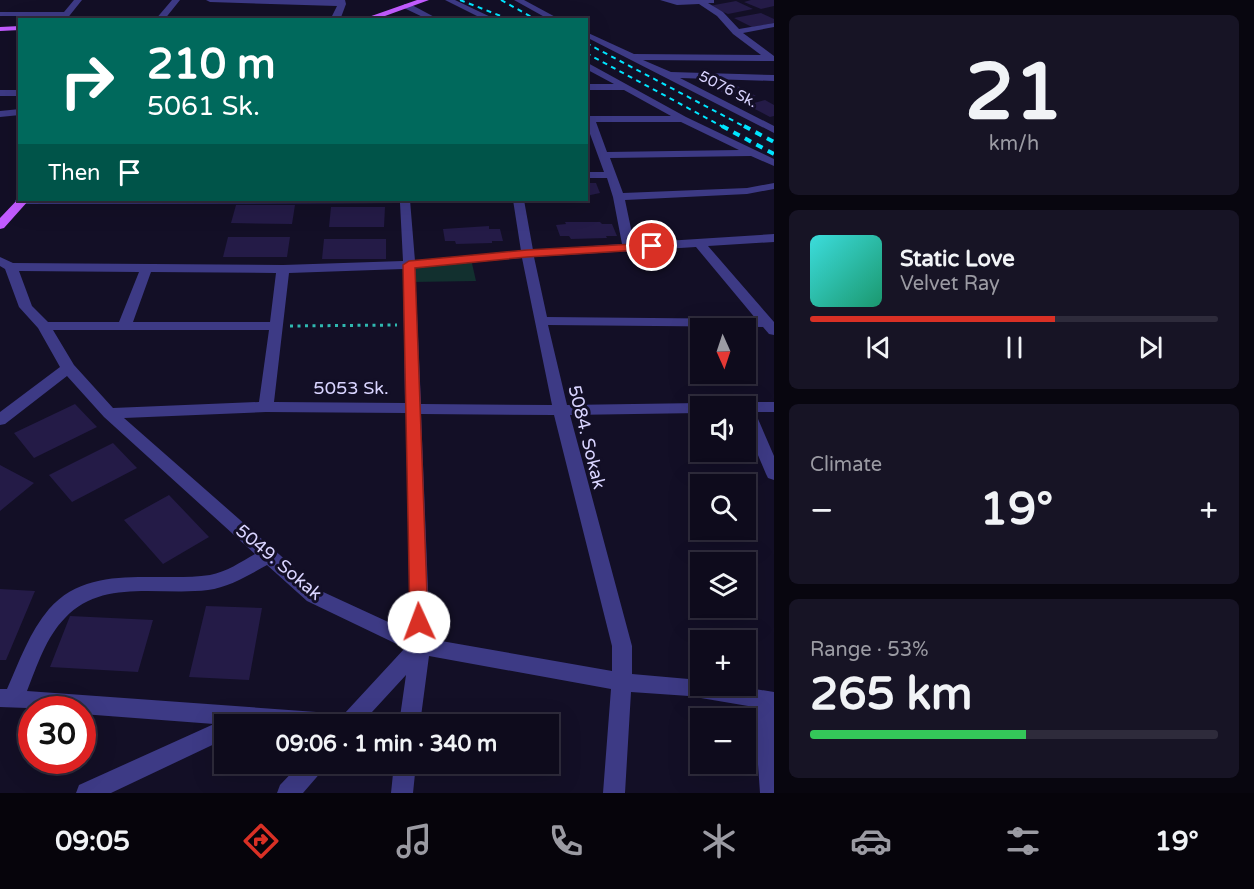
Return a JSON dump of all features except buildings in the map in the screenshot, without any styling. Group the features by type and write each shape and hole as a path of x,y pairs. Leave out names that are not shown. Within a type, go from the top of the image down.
{"main road":[{"path":"370,18 425,0"},
{"path":"0,29 18,28"},
{"path":"0,225 21,201"}],"street":[{"path":"0,14 64,17 78,0"},
{"path":"161,18 176,0"},
{"path":"213,0 342,2 334,18"},
{"path":"448,0 488,18"},
{"path":"518,0 553,18"},
{"path":"664,0 702,3 717,0"},
{"path":"702,3 720,14 736,33 772,59"},
{"path":"407,6 432,18"},
{"path":"736,33 774,25"},
{"name":"5076 Sk.","path":"588,35 774,130"},
{"path":"632,57 772,59"},
{"path":"588,66 683,119 774,163"},
{"path":"669,75 774,78"},
{"path":"588,87 624,87"},
{"path":"0,93 18,93"},
{"path":"0,114 18,112"},
{"path":"629,248 619,197 605,155 588,119 683,119"},
{"path":"605,155 753,153"},
{"path":"588,175 612,175"},
{"path":"619,197 747,191 774,186"},
{"path":"405,201 420,646 411,714"},
{"name":"5084. Sokak","path":"519,201 527,254 559,410 622,646 623,682 618,712 614,793"},
{"path":"7,272 283,269 409,265 527,254 774,238"},
{"path":"699,243 770,327"},
{"path":"124,327 146,269"},
{"path":"266,407 283,269"},
{"name":"5049. Sokak","path":"7,272 26,307 44,326 69,368 109,413 314,596 420,646 623,682 689,687 769,700"},
{"path":"541,321 770,327"},
{"path":"44,326 276,326"},
{"path":"0,420 69,368"},
{"path":"756,407 774,406"},
{"name":"5053 Sk.","path":"109,413 266,407 559,410 690,408"},
{"path":"756,432 774,474"},
{"path":"214,718 6,698 47,627 56,614 75,597 107,585 209,582 235,575 268,555"},
{"path":"357,714 420,646"},
{"path":"769,700 771,793"},
{"path":"87,793 214,734"},
{"path":"288,793 305,774"},
{"path":"402,793 404,774"}],"path":[{"path":"276,326 411,325"}],"green space":[{"path":"471,259 476,281 412,282 409,265"}],"railway":[{"path":"460,0 506,18"},
{"path":"501,0 533,18"},
{"path":"588,44 747,128"},
{"path":"588,54 725,128"},
{"path":"722,126 774,154"},
{"path":"744,126 774,142"}],"route":[{"path":"419,622 409,265 652,246"}]}
